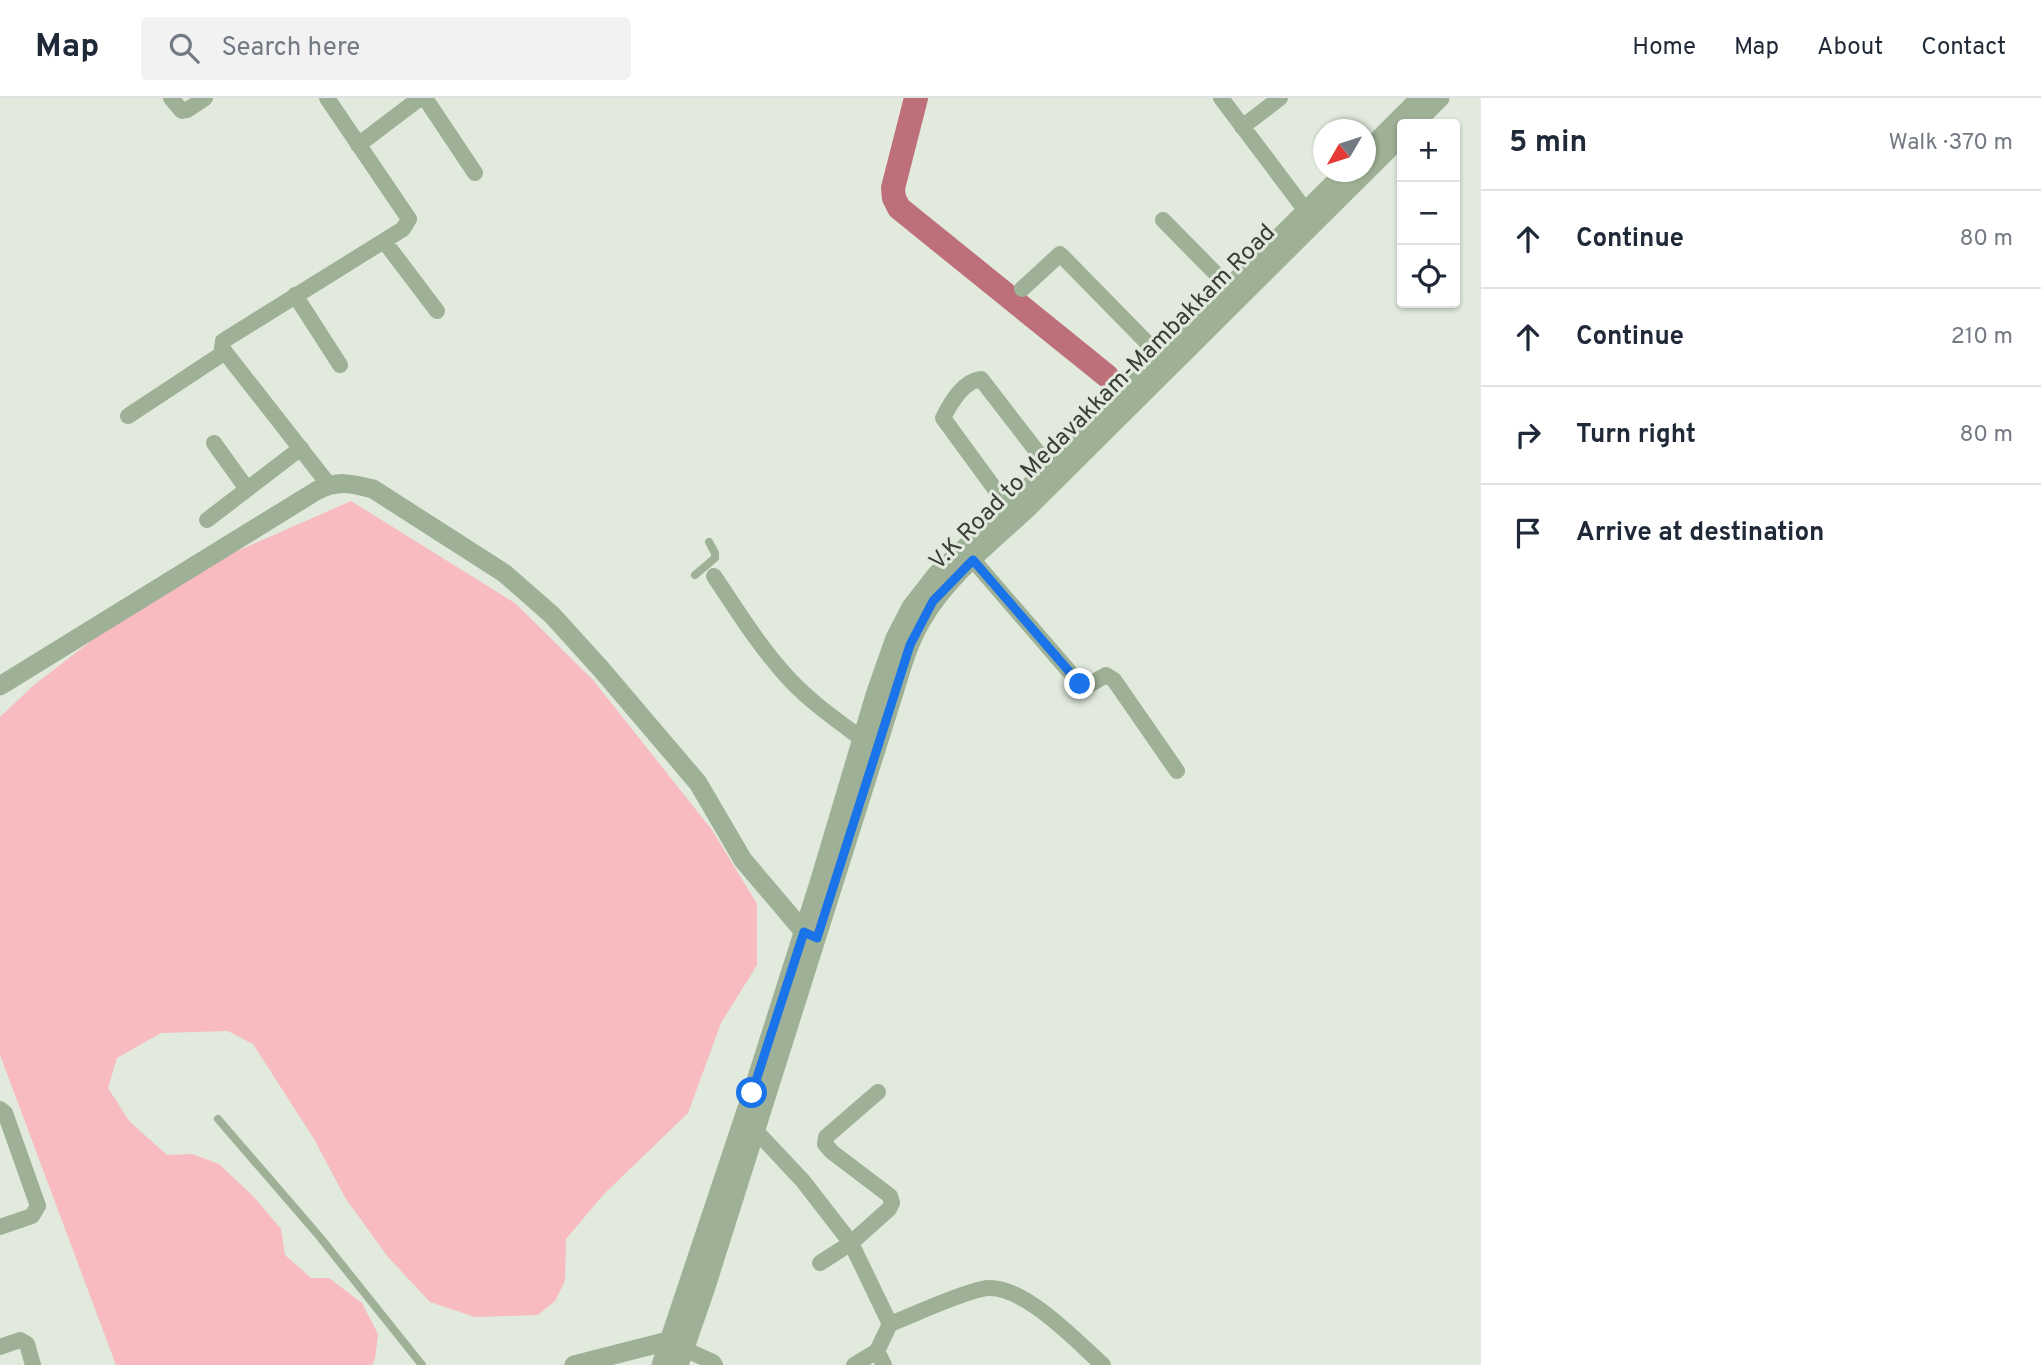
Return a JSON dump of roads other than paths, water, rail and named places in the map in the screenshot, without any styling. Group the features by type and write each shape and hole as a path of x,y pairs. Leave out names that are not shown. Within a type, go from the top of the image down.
{"street":[{"path":"171,98 182,111 205,98"},
{"path":"327,98 409,219 403,229 223,341 222,348 329,485"},
{"path":"358,145 422,98 475,173"},
{"path":"1221,98 1311,217"},
{"path":"1242,127 1279,98"},
{"path":"1376,142 1420,98"},
{"path":"1419,119 1440,98"},
{"name":"V.K Road to Medavakkam-Mambakkam Road","path":"677,1352 810,935 910,645 933,601 973,560 1049,467 1160,356 1230,287 1397,140"},
{"name":"V.K Road to Medavakkam-Mambakkam Road","path":"661,1365 677,1352 755,1130 862,739 891,648 911,607 936,575 1012,513 1311,217 1337,182"},
{"path":"1163,220 1230,287"},
{"path":"384,241 437,311"},
{"path":"1022,289 1060,254 1160,356"},
{"path":"295,295 340,365"},
{"path":"128,416 225,352"},
{"path":"1012,513 943,418 952,398 976,379 981,379 1049,467"},
{"path":"214,443 247,489"},
{"path":"207,520 301,448"},
{"path":"0,686 316,491 329,485 350,483 373,489 474,552 537,600 601,668 691,775 751,872 810,935"},
{"path":"973,560 1080,684 1087,685 1105,675 1114,680 1177,771"},
{"path":"710,571 761,646 792,682 862,739"},
{"path":"820,1263 851,1243 889,1209 892,1203 890,1196 825,1144 826,1137 878,1092"},
{"path":"0,1109 5,1113 38,1206 32,1216 0,1227"},
{"path":"755,1130 803,1181 851,1243 890,1324 881,1358 854,1365"},
{"path":"890,1324 985,1288 1005,1290 1032,1303 1103,1365"},
{"path":"0,1347 20,1340 27,1344 33,1365"},
{"path":"574,1365 677,1352 713,1362 715,1365"}],"lane":[{"path":"695,575 710,571 715,553 709,542"},
{"path":"218,1119 319,1237 422,1365"}],"waterway":[{"path":"916,98 893,188 899,208 1107,376"}]}
